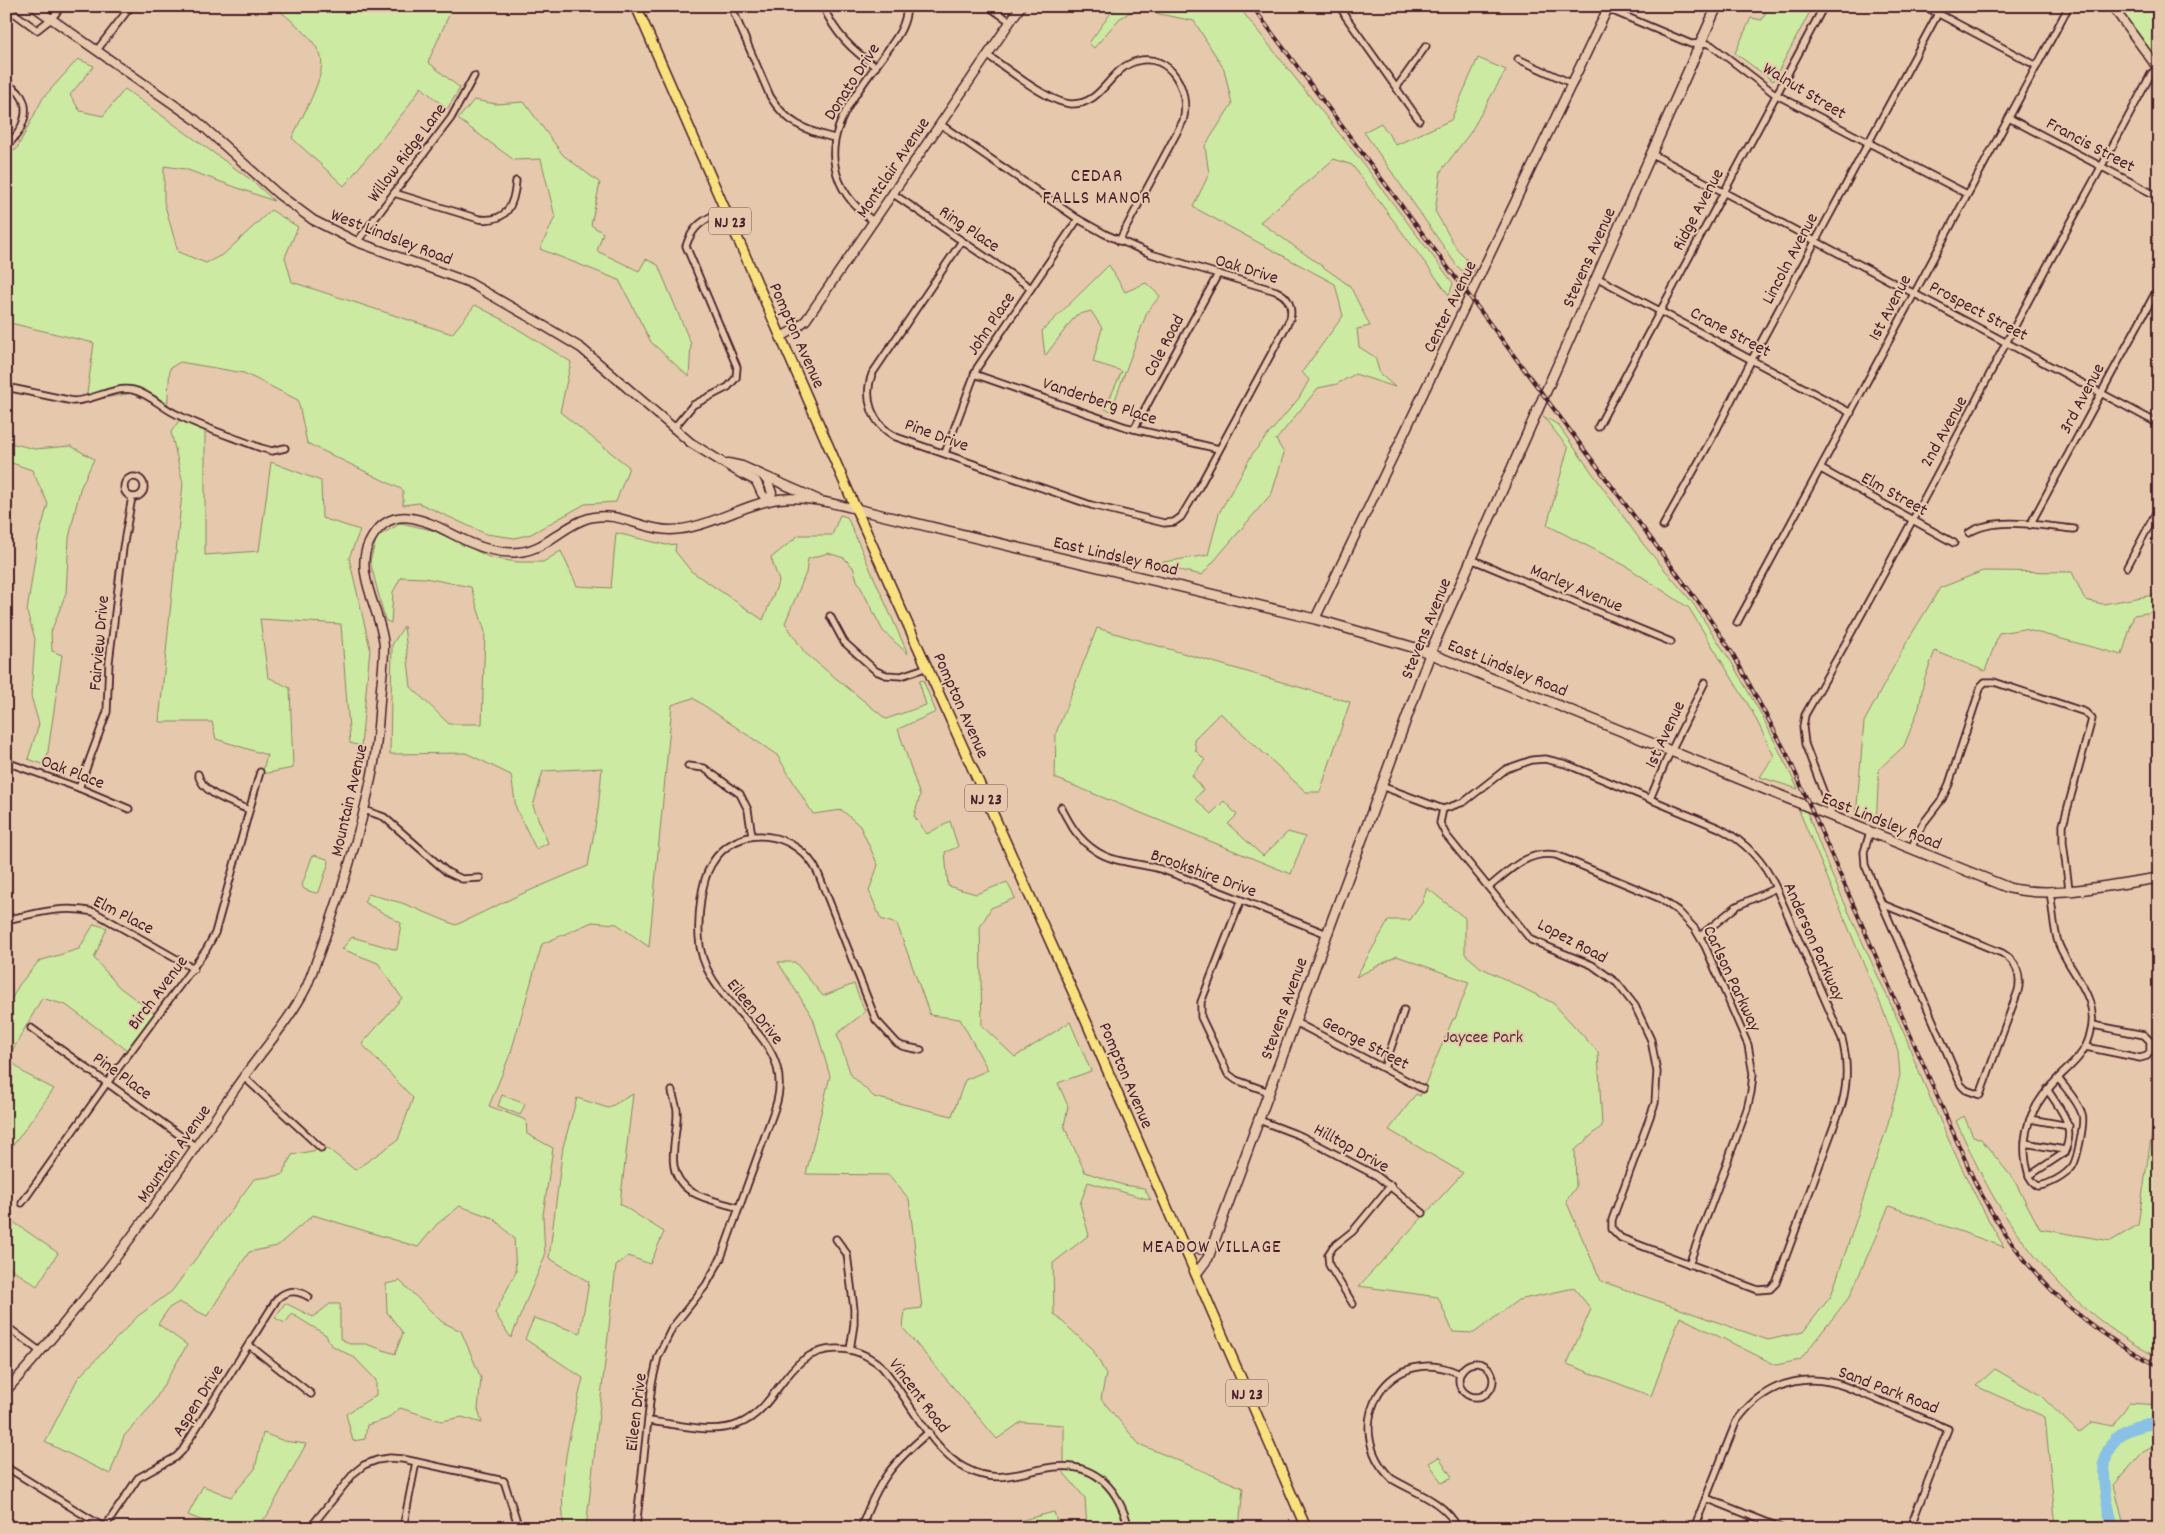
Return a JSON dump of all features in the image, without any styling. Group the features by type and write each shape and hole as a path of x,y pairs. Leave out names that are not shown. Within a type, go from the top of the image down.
{"main road":[{"name":"Pompton Avenue","path":"636,6 856,509 1082,1012 1306,1528"},
{"name":"Stevens Avenue","path":"1196,1274 1208,1258 1430,653 1717,6"},
{"name":"East Lindsley Road","path":"856,509 1315,619 1430,653 2009,888 2050,892 2159,878"},
{"path":"1182,1242 1188,1247 1198,1249 1207,1247 1214,1242"}],"street":[{"name":"West Lindsley Road","path":"33,6 196,120 296,208 325,227 357,242 463,280 581,348 673,429 701,450 756,481 768,502"},
{"path":"6,11 14,13 37,30 51,19 62,6"},
{"path":"97,50 131,6"},
{"path":"731,6 770,96 778,108 788,119 803,129 834,138"},
{"path":"823,6 841,38 853,51 876,67"},
{"name":"Donato Drive","path":"873,222 857,208 842,188 834,164 834,138 842,116 900,32 907,6"},
{"path":"988,6 1011,22"},
{"name":"Montclair Avenue","path":"781,337 799,327 806,320 1021,6"},
{"path":"1340,6 1419,120"},
{"name":"Ridge Avenue","path":"1598,427 1659,310 1824,6"},
{"path":"1924,6 2037,66"},
{"name":"Lincoln Avenue","path":"1664,526 1942,6"},
{"name":"1st Avenue","path":"1737,623 1851,413 1966,194 2069,6"},
{"path":"2112,6 2158,69"},
{"name":"Walnut Street","path":"1606,7 1691,44 1705,43 1711,45 1775,94 1966,194"},
{"name":"Center Avenue","path":"1315,619 1573,84 1606,7"},
{"path":"1397,87 1426,46"},
{"path":"987,55 1052,98 1067,104 1084,102 1096,97 1121,69 1138,60 1160,63 1176,76 1185,95 1186,108 1183,121 1119,241"},
{"path":"1518,58 1573,84"},
{"name":"2nd Avenue","path":"1833,817 1805,744 1803,727 1806,715 1875,593 1912,519 1977,402 2006,342 2103,167 2151,74 2158,69"},
{"name":"Willow Ridge Lane","path":"357,242 451,118 474,76"},
{"path":"6,84 18,92 24,102 25,111 23,125 6,146"},
{"name":"Francis Street","path":"2009,118 2159,197"},
{"name":"Oak Drive","path":"940,124 1078,220 1119,241 1151,254 1280,293 1286,298 1291,310 1290,319 1195,496 1179,519 1166,523 1133,517"},
{"name":"Prospect Street","path":"1652,154 2159,424"},
{"path":"394,193 479,220 489,220 502,215 510,207 515,198 516,181"},
{"name":"Ring Place","path":"892,193 1031,288"},
{"path":"673,429 693,405 728,387 736,378 737,367 686,246 690,234 702,221 724,209"},
{"name":"John Place","path":"945,453 974,374 1078,220"},
{"name":"Pine Drive","path":"962,241 870,379 868,392 869,404 873,415 887,431 896,436 1091,505 1133,517"},
{"name":"Cole Road","path":"1134,429 1218,274"},
{"name":"Crane Street","path":"1596,277 1851,413"},
{"name":"3rd Avenue","path":"2030,525 2159,286"},
{"name":"Vanderberg Place","path":"974,374 1134,429 1219,449"},
{"path":"6,387 73,401 83,401 120,391 133,390 149,396 175,414 261,448 272,451 284,448"},
{"name":"West Lindsley Road","path":"724,462 742,466 822,501"},
{"name":"Elm Street","path":"1821,469 1954,543"},
{"path":"762,474 768,482 772,493 768,502"},
{"name":"Fairview Drive","path":"79,788 107,712 109,662 123,548 132,497"},
{"path":"768,502 788,498 822,501 856,509"},
{"name":"Mountain Avenue","path":"6,1391 41,1352 104,1274 295,1007 307,986 348,866 364,810 375,758 384,654 382,631 366,581 364,556 369,542 379,529 396,519 415,518 424,520 473,544 496,551 518,552 539,546 588,518 614,517 660,529 678,529 768,502"},
{"path":"2127,566 2159,507"},
{"path":"1969,533 1982,526 2030,525 2074,529"},
{"name":"Marley Avenue","path":"1471,559 1671,642"},
{"path":"830,616 844,642 876,671 886,675 901,676 928,667"},
{"name":"1st Avenue","path":"1650,799 1705,682"},
{"path":"1911,849 1922,825 1946,792 1981,686 1985,682 1994,682 2085,712 2092,718 2063,825 2063,842 2070,890"},
{"name":"Anderson Parkway","path":"1443,809 1464,802 1506,769 1518,763 1538,760 1566,764 1719,828 1738,838 1760,860 1776,888 1842,1040 1847,1066 1845,1095 1774,1285 1767,1290 1761,1291 1689,1264"},
{"name":"Oak Place","path":"6,762 79,788 129,809"},
{"path":"688,766 704,768 740,794 748,810 752,836"},
{"name":"Birch Avenue","path":"22,1203 107,1082 194,969 215,932 260,772"},
{"path":"198,774 200,781 206,789 249,810"},
{"path":"1381,786 1443,809"},
{"name":"Brookshire Drive","path":"1061,806 1077,834 1090,847 1105,856 1122,862 1165,870 1327,934"},
{"name":"Lopez Road","path":"1443,809 1440,823 1446,835 1531,940 1601,970 1617,983 1635,1006 1654,1051 1657,1072 1656,1094 1652,1113 1611,1226 1616,1235 1621,1238 1689,1264"},
{"path":"364,810 384,817 447,872 462,879 480,878"},
{"path":"1870,832 1865,847 1864,860 1882,904 1961,1085 1966,1090 1980,1095 2018,991 2019,975 2016,965 2002,953 1882,904"},
{"name":"Eileen Drive","path":"636,1528 653,1375 662,1347 672,1328 716,1268 778,1101 780,1069 768,1046 720,991 709,975 701,952 699,928 704,882 711,864 729,846 752,836 771,836 782,839 798,848 807,856 818,873 876,1020 897,1043 921,1050"},
{"name":"Carlson Parkway","path":"1489,887 1523,860 1539,854 1556,855 1666,902 1684,916 1700,936 1748,1045 1752,1064 1752,1083 1747,1109 1689,1264"},
{"path":"1700,936 1737,906 1776,888"},
{"path":"2050,892 2058,942 2087,993 2091,1006 2092,1025 2086,1047 2078,1059 2058,1078 2047,1089 2036,1105 2030,1119 2025,1142 2025,1158 2029,1176 2038,1186 2048,1184 2070,1169 2075,1162 2083,1117 2080,1109 2058,1078"},
{"path":"1241,900 1201,1002 1200,1014 1228,1074 1236,1080 1269,1092"},
{"name":"Elm Place","path":"6,920 53,909 77,908 94,912 194,969"},
{"path":"1384,1068 1404,1010"},
{"name":"George Street","path":"1295,1022 1423,1089"},
{"path":"2086,1047 2140,1058 2147,1056 2150,1051 2150,1041 2144,1035 2092,1025"},
{"name":"Pine Place","path":"31,1028 196,1147"},
{"path":"244,1077 321,1148"},
{"path":"2029,1176 2054,1161 2065,1150 2069,1126 2067,1119 2047,1089"},
{"path":"672,1091 677,1110 673,1163 679,1179 687,1188 697,1194 739,1208"},
{"path":"2030,1119 2069,1126"},
{"name":"Hilltop Drive","path":"1259,1120 1301,1136 1377,1176 1391,1185 1423,1213"},
{"path":"2025,1142 2065,1150"},
{"path":"1353,1304 1328,1265 1328,1255 1332,1247 1353,1231 1391,1185"},
{"path":"836,1239 847,1254 854,1309 850,1350"},
{"name":"Aspen Drive","path":"105,1528 138,1478 176,1457 182,1451 280,1296 295,1291 309,1297"},
{"path":"6,1326 41,1352"},
{"path":"249,1345 311,1394"},
{"name":"Vincent Road","path":"649,1421 712,1428 740,1423 759,1411 794,1367 804,1359 823,1350 850,1350 863,1354 881,1366 950,1458 964,1468 980,1474 1004,1477 1063,1467 1078,1469 1092,1474 1110,1487 1118,1498 1130,1528"},
{"path":"1484,1364 1492,1372 1493,1384 1487,1394 1477,1398 1471,1397 1462,1390 1458,1380 1460,1374 1467,1365 1484,1364"},
{"path":"1458,1528 1449,1514 1439,1504 1392,1479 1386,1473 1373,1453 1369,1439 1368,1424 1371,1411 1379,1393 1388,1382 1399,1374 1411,1368 1425,1366 1438,1367 1460,1374"},
{"name":"Sand Park Road","path":"1694,1528 1740,1416 1762,1396 1786,1384 1816,1380 1836,1384 1948,1429 1910,1528"},
{"path":"861,1528 874,1493 884,1477 901,1456 929,1432"},
{"path":"310,1528 354,1473 364,1465 390,1458 504,1482 519,1528"},
{"path":"403,1528 416,1462"},
{"path":"6,1467 105,1528"},
{"path":"1706,1498 1782,1528"}],"green space":[{"path":"274,6 453,6 428,62 460,88 447,109 421,87 407,108 344,186 292,138 317,84 322,62 320,54 311,40"},
{"path":"1116,6 1238,6 1358,157 1453,283 1449,295 1352,165 1334,159 1260,222 1350,286 1370,326 1357,329 1359,347 1375,357 1380,374 1395,387 1355,374 1337,384 1318,388 1276,440 1284,453 1272,493 1202,575 1151,564 1208,555 1219,513 1253,453 1299,398 1309,380 1302,372 1343,316 1335,284 1193,207 1209,174 1205,146 1232,104 1224,69 1194,21 1135,9 1119,19 1094,48 1089,43"},
{"path":"1764,6 1813,6 1773,81 1735,53 1751,18 1762,20 1766,11 1763,9"},
{"path":"2118,6 2156,6 2159,12 2159,62"},
{"path":"1478,58 1506,70 1470,133 1441,171 1435,211 1458,251 1475,268 1471,279 1457,266 1364,132 1381,123 1396,145 1451,120"},
{"path":"78,59 94,66 70,95 80,111 103,116 125,89 254,182 274,201 185,169 164,166 164,202 178,252 206,263 224,254 271,210 298,227 285,257 292,282 452,334 475,305 500,318 571,362 560,412 629,467 616,502 585,504 531,534 515,538 486,534 419,503 403,505 403,490 307,443 298,400 244,373 180,362 170,368 167,409 139,392 86,401 94,343 6,322 6,154 16,150 43,98"},
{"path":"474,100 496,104 524,102 563,155 600,183 591,225 603,233 597,251 639,271 646,259 658,265 691,344 689,377 651,342 619,280 540,249 555,217 541,159 514,160 458,119"},
{"path":"1109,265 1125,292 1146,283 1160,296 1147,312 1111,411 1105,409 1122,371 1093,362 1102,328 1091,311 1076,315 1045,356 1042,331"},
{"path":"1543,416 1558,425 1643,544 1692,602 1732,663 1762,716 1798,789 1760,777 1774,756 1752,711 1689,608 1626,566 1547,525 1568,448"},
{"path":"181,418 205,429 205,555 259,551 271,462 321,481 322,518 360,530 349,558 370,648 361,746 350,743 341,624 260,619 268,677 290,688 293,768 262,774 267,755 216,739 212,722 159,722 183,483 171,432"},
{"path":"6,442 35,449 71,446 94,459 80,489 69,538 66,593 51,632 52,651 62,655 46,765 28,759 39,724 31,696 35,639 27,612 37,543 48,504 32,470 6,461"},
{"path":"840,515 847,517 908,654 883,631 857,580 853,567 844,558 828,553 808,559 806,573 785,623 805,653 886,719 926,705 919,681 923,680 936,712 898,729 920,796 914,816 927,834 950,821 958,847 945,852 948,886 976,894 1007,882 1015,898 991,908 980,927 982,1026 1015,1057 1070,1022 1091,1071 1058,1083 1068,1106 1064,1126 1085,1172 1123,1185 1144,1188 1151,1200 1088,1182 1080,1204 1089,1235 1053,1263 1054,1314 1093,1350 1106,1374 1101,1399 1139,1444 1243,1488 1239,1528 1087,1528 1085,1498 1064,1473 1064,1425 1021,1422 997,1439 903,1328 905,1310 922,1308 909,1199 889,1175 806,1174 830,1076 813,1018 778,962 795,962 823,996 854,984 865,1012 837,1034 851,1075 874,1097 952,1116 965,1080 988,1070 960,1019 930,1015 897,924 881,919 869,891 878,865 860,826 842,810 813,814 777,755 693,698 672,705 649,947 617,924 592,922 542,944 511,1052 489,1106 526,1120 527,1134 553,1148 543,1215 545,1256 511,1338 495,1313 516,1272 514,1238 493,1218 460,1206 437,1224 418,1247 313,1215 277,1246 249,1252 207,1316 179,1302 169,1308 158,1324 187,1345 152,1405 124,1436 110,1474 45,1442 78,1378 138,1316 172,1291 254,1179 282,1175 292,1155 327,1148 355,1170 398,1140 413,1098 362,1044 402,998 378,963 342,949 352,937 397,950 401,923 364,902 368,894 402,903 456,925 517,896 588,866 598,810 602,768 543,771 533,806 548,843 536,849 516,808 511,775 466,753 390,754 392,645 404,626 411,687 449,724 482,724 485,632 471,587 425,578 401,577 393,592 391,623 385,620 370,561 377,537 401,523 436,531 491,558 517,562 543,562 561,551 577,586 611,588 616,533 666,545 676,544 675,551 691,571 763,620 779,581 771,558 799,535 832,535"},
{"path":"1983,571 2072,572 2085,600 2103,604 2159,594 2159,611 2134,615 2122,655 2024,629 1999,633 1985,671 1935,651 1924,680 1919,708 1904,746 1879,769 1876,824 1856,817 1864,722 1908,640 1940,588"},
{"path":"1097,628 1350,702 1320,792 1306,792 1220,713 1194,739 1196,751 1205,760 1192,775 1203,790 1195,799 1211,814 1224,801 1237,815 1228,824 1263,856 1288,832 1305,837 1291,874 1055,778 1056,733"},
{"name":"Jaycee Park","path":"1798,808 1807,812 1830,871 1907,1040 1951,1146 1976,1197 2004,1247 1889,1206 1850,1296 1800,1360 1776,1365 1680,1317 1651,1396 1567,1364 1591,1309 1574,1288 1518,1300 1474,1333 1453,1332 1438,1297 1359,1286 1463,1173 1389,1130 1416,1094 1420,1096 1453,1019 1455,1019 1469,982 1397,956 1356,977 1389,920 1410,920 1422,903 1427,888 1465,918 1465,954 1480,967 1553,1003 1598,1052 1602,1126 1575,1150 1576,1187 1566,1201 1601,1281 1768,1340 1803,1332 1831,1296 1887,1127 1900,1075 1898,1051 1883,1010"},
{"path":"315,855 327,859 329,862 319,892 315,893 304,889 302,885 312,857"},
{"path":"94,924 107,928 94,958 119,987 154,1013 127,1050 66,1005 42,998 8,1058 24,1073 54,1089 6,1155 6,1009 19,985 39,961 79,949"},
{"path":"2159,1084 2159,1358 2109,1327 2086,1309 2044,1267 2026,1245 1993,1196 1956,1121 1964,1116 1973,1136 1981,1139 2014,1180 2040,1229 2111,1241 2138,1225"},
{"path":"633,1094 620,1204 664,1232 650,1264 628,1256 616,1266 586,1528 564,1528 564,1470 583,1378 525,1339 534,1318 580,1333 589,1282 549,1258 563,1147 577,1098 608,1108"},
{"path":"502,1095 525,1104 520,1115 498,1106"},
{"path":"12,1221 58,1253 37,1286 6,1265 6,1234"},
{"path":"400,1281 442,1322 461,1331 481,1378 478,1409 482,1423 462,1417 442,1421 400,1408 387,1419 367,1425 365,1439 353,1441 346,1414 376,1395 376,1380 355,1358 331,1345 326,1335 292,1314 285,1323 275,1318 285,1303 313,1317 330,1304 340,1304 340,1338 349,1344 366,1344 395,1354 403,1333 387,1312 386,1284"},
{"path":"1995,1369 2040,1395 2079,1433 2092,1422 2113,1426 2129,1403 2159,1405 2159,1444 2143,1452 2114,1485 2125,1528 2056,1528 2045,1417 1976,1386"},
{"path":"263,1433 284,1441 306,1444 267,1516 253,1528 221,1528 188,1515 203,1486 231,1497 255,1469"},
{"path":"1439,1457 1452,1477 1442,1483 1429,1463"},
{"path":"1054,1512 1059,1528 1021,1528 1019,1521"}],"waterway":[{"path":"2113,1528 2105,1491 2104,1474 2106,1459 2111,1445 2121,1434 2137,1427 2159,1423"}],"railway":[{"path":"1252,6 1701,606 1733,654 1788,756 1974,1180 2009,1239 2029,1265 2075,1311 2129,1350 2159,1366"}],"district":[{"name":"CEDAR FALLS MANOR","path":"1097,185"},
{"name":"MEADOW VILLAGE","path":"1212,1245"}]}
